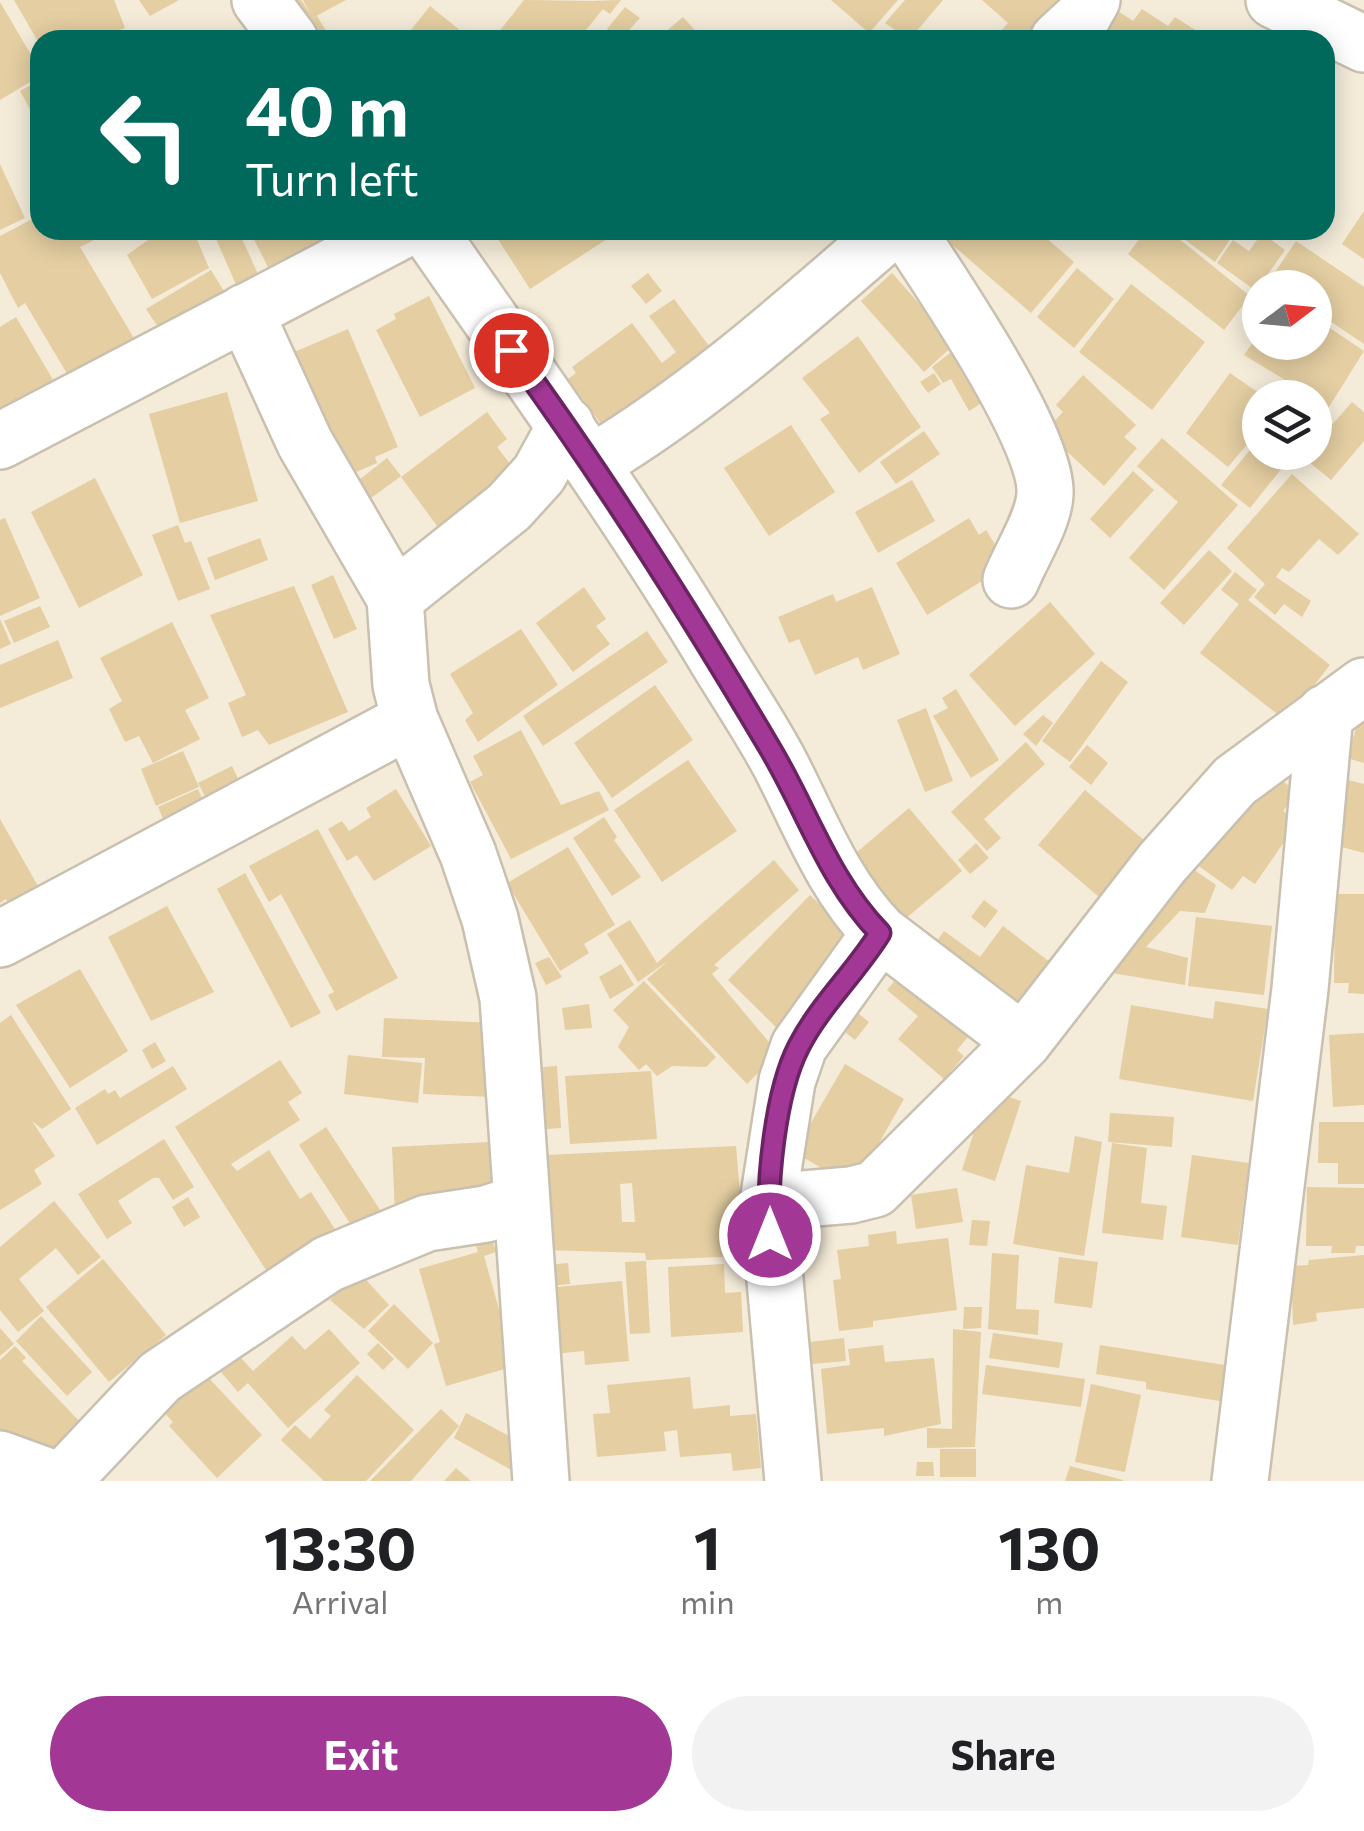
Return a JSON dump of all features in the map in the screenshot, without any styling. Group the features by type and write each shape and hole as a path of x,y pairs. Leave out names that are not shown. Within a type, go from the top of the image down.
{"street":[{"path":"260,0 282,30"},
{"path":"1069,30 1082,18 1092,0"},
{"path":"1274,0 1364,44"},
{"path":"0,441 384,240"},
{"path":"435,240 579,444 779,763 814,840 850,902 880,933 1023,1042"},
{"path":"394,598 579,444 656,425 879,240"},
{"path":"912,240 963,318 1041,457 1046,497 1011,580"},
{"path":"245,312 305,443 394,598 401,684 410,720 468,854 490,919 508,998 541,1481"},
{"path":"768,1202 852,1196 874,1189 1023,1042 1162,862 1234,781 1344,699"},
{"path":"1240,1481 1300,989 1344,699"},
{"path":"0,940 410,720"},
{"path":"793,1481 768,1202 786,1081 799,1046 880,933"},
{"path":"0,1459 62,1481 160,1377 328,1264 428,1223 486,1214 520,1203"}],"building":[{"path":"14,0 114,0 125,28 120,30 31,30"},
{"path":"139,0 179,0 150,16"},
{"path":"278,0 301,0 310,13 303,0 346,0 305,22 317,16 326,30 297,30"},
{"path":"524,0 621,0 610,14 603,9 586,30 500,30"},
{"path":"831,0 898,0 872,30 866,30"},
{"path":"905,0 943,0 918,30 895,30 885,23"},
{"path":"982,0 1059,0 1066,10 1048,30 1002,30 1008,23"},
{"path":"0,2 30,53 30,82 0,100"},
{"path":"430,6 460,30 411,30"},
{"path":"625,7 640,18 629,30 607,29"},
{"path":"1142,9 1168,26 1175,17 1195,30 1106,30 1118,11 1133,21"},
{"path":"683,17 695,30 668,30"},
{"path":"30,86 30,109 20,91"},
{"path":"0,164 25,218 0,230"},
{"path":"1364,211 1364,259 1342,244"},
{"path":"30,220 30,240 94,240 80,247 145,357 75,387 25,303 18,308 0,273 0,236"},
{"path":"148,240 197,240 209,268 152,299 127,255"},
{"path":"216,240 243,240 263,285 241,296"},
{"path":"254,240 322,240 268,267"},
{"path":"498,240 606,240 530,289"},
{"path":"1049,240 1074,262 1031,313 948,241"},
{"path":"1138,240 1180,240 1242,290 1242,306 1224,330 1128,254"},
{"path":"1185,240 1230,240 1215,262"},
{"path":"1233,240 1249,251 1257,240 1271,240 1285,250 1271,270 1242,270 1242,281 1217,263"},
{"path":"1296,241 1364,287 1364,344 1332,322 1332,270 1276,270"},
{"path":"1077,268 1114,299 1074,348 1037,317"},
{"path":"211,270 228,298 170,345 146,309"},
{"path":"648,273 662,291 646,304 631,286"},
{"path":"892,273 955,344 924,372 861,301"},
{"path":"1131,284 1205,342 1152,410 1079,352"},
{"path":"429,296 475,388 420,417 376,330 396,319 394,314"},
{"path":"674,299 721,362 610,436 568,379 576,373 572,367 632,323 662,363 676,352 649,316"},
{"path":"16,317 59,390 0,424 0,327"},
{"path":"348,329 398,447 375,457 377,463 338,480 285,356"},
{"path":"1332,329 1364,351 1332,402 1332,380 1285,380 1252,360 1332,360"},
{"path":"858,336 921,427 859,473 820,419 830,413 802,378"},
{"path":"951,352 985,401 969,411 951,379 943,383 932,367"},
{"path":"934,373 941,384 928,393 920,382"},
{"path":"1230,373 1242,381 1242,450 1228,467 1186,433"},
{"path":"1083,375 1136,425 1124,437 1137,448 1104,486 1045,431 1063,412 1056,405"},
{"path":"227,392 258,501 180,523 149,414"},
{"path":"1352,402 1364,412 1364,441 1331,480 1319,470 1332,470 1332,425"},
{"path":"487,412 507,439 497,447 522,479 446,538 401,477"},
{"path":"791,425 835,492 769,536 724,468"},
{"path":"924,431 940,454 896,484 880,462"},
{"path":"1162,438 1238,505 1164,590 1129,558 1178,502 1137,466"},
{"path":"387,458 401,476 363,504 350,487"},
{"path":"1242,460 1242,470 1281,470 1250,508 1221,485"},
{"path":"1133,471 1154,490 1110,538 1090,519"},
{"path":"1292,474 1359,534 1338,555 1319,539 1289,572 1282,568 1276,577 1311,601 1302,617 1284,604 1275,615 1254,597 1265,584 1227,548"},
{"path":"95,478 143,575 79,608 31,512"},
{"path":"912,480 935,521 878,553 855,512"},
{"path":"5,518 40,598 0,616 0,520"},
{"path":"969,518 979,535 986,530 1008,565 927,615 896,563"},
{"path":"178,525 185,543 191,541 210,589 178,601 152,535"},
{"path":"260,538 268,560 215,580 207,558"},
{"path":"1209,550 1232,571 1184,625 1160,603"},
{"path":"1235,572 1257,590 1248,600 1330,665 1286,721 1200,653 1239,604 1221,590"},
{"path":"333,575 357,629 334,639 311,585"},
{"path":"294,586 348,712 269,745 258,730 242,737 228,703 246,695 210,615"},
{"path":"584,587 606,619 596,626 610,644 573,672 536,623"},
{"path":"872,587 900,654 863,670 858,657 815,675 799,639 789,643 778,617 833,594 836,602"},
{"path":"1050,602 1095,654 1015,726 969,675"},
{"path":"40,606 50,627 14,643 4,621"},
{"path":"0,619 11,644 0,649"},
{"path":"172,622 209,698 185,710 200,739 153,763 139,736 125,742 109,709 122,701 100,658"},
{"path":"521,629 558,685 478,742 465,720 473,713 450,674"},
{"path":"647,631 668,662 543,746 523,716"},
{"path":"58,640 73,678 0,708 0,665"},
{"path":"1101,661 1128,682 1070,762 1042,741"},
{"path":"655,685 693,740 612,798 574,743"},
{"path":"956,689 999,760 971,778 933,716 948,708 942,698"},
{"path":"1364,706 1364,763 1347,758"},
{"path":"926,708 953,781 925,792 897,720"},
{"path":"1043,715 1053,723 1036,746 1023,734"},
{"path":"521,730 561,805 599,791 609,810 511,859 470,782 483,775 473,756"},
{"path":"1026,742 1045,764 984,819 1001,838 987,851 951,812"},
{"path":"1087,745 1108,763 1091,785 1069,767"},
{"path":"183,751 199,787 156,806 141,769"},
{"path":"688,760 737,831 662,882 614,810"},
{"path":"232,766 244,791 211,808 198,783"},
{"path":"1264,767 1297,792 1283,811 1298,822 1255,884 1243,876 1232,890 1196,864"},
{"path":"1348,780 1364,784 1364,853 1331,844"},
{"path":"198,789 206,808 166,826 158,807"},
{"path":"396,789 431,846 374,881 357,855 347,861 328,829 342,821 349,831 371,817 366,808"},
{"path":"1085,790 1158,852 1112,908 1038,845"},
{"path":"909,808 962,871 898,925 844,863"},
{"path":"604,817 617,837 614,840 641,877 612,896 573,838"},
{"path":"0,819 43,895 14,912 6,899 0,903"},
{"path":"318,829 398,978 336,1011 328,995 334,992 281,894 269,902 249,866"},
{"path":"976,843 989,858 970,874 958,860"},
{"path":"568,847 615,925 584,944 589,953 560,971 507,883"},
{"path":"774,860 799,890 714,965 719,968 712,974 778,1053 747,1084 647,979 668,961 638,982 607,934 630,920 657,963"},
{"path":"1183,862 1216,885 1205,913 1180,911 1146,947 1188,958 1185,985 1093,970"},
{"path":"245,873 321,1013 291,1028 217,889"},
{"path":"1335,894 1364,894 1364,994 1348,993 1349,983 1334,983"},
{"path":"810,895 865,948 785,1036 728,980"},
{"path":"984,900 998,911 985,928 971,917"},
{"path":"167,906 214,992 151,1021 108,937"},
{"path":"1196,917 1272,926 1264,995 1188,986"},
{"path":"1003,926 1064,973 1024,1027 930,951 944,931 980,957"},
{"path":"549,957 562,977 546,985 535,963"},
{"path":"621,964 634,985 610,999 599,977"},
{"path":"80,969 128,1051 70,1088 16,1005"},
{"path":"902,972 972,1032 957,1050 964,1056 944,1079 898,1039 918,1016 887,990"},
{"path":"644,981 716,1057 706,1067 672,1066 657,1076 646,1064 639,1070 618,1047 629,1027 613,1010"},
{"path":"1215,1001 1268,1009 1253,1101 1119,1079 1131,1005 1213,1019"},
{"path":"589,1004 592,1028 565,1030 562,1008"},
{"path":"849,1006 869,1022 855,1040 835,1024"},
{"path":"11,1015 71,1109 42,1129 32,1121 55,1156 34,1170 42,1184 0,1210 0,1023"},
{"path":"384,1018 494,1023 491,1097 423,1094 425,1058 382,1057"},
{"path":"1364,1033 1364,1105 1333,1107 1329,1035"},
{"path":"155,1042 166,1061 152,1069 142,1050"},
{"path":"348,1055 422,1063 418,1103 344,1094"},
{"path":"280,1060 302,1093 288,1102 300,1120 231,1164 237,1171 269,1150 300,1199 311,1192 342,1240 278,1289 175,1127"},
{"path":"845,1064 904,1099 854,1187 794,1152"},
{"path":"173,1066 187,1089 97,1145 75,1108 105,1089 108,1094 115,1090 120,1098"},
{"path":"557,1066 561,1128 523,1131 518,1069"},
{"path":"651,1071 657,1139 570,1144 565,1076"},
{"path":"987,1090 1021,1101 995,1181 962,1170"},
{"path":"1110,1113 1174,1117 1172,1147 1108,1142"},
{"path":"1319,1122 1364,1122 1364,1184 1338,1184 1338,1163 1318,1163"},
{"path":"326,1127 384,1216 357,1234 299,1145"},
{"path":"1075,1136 1102,1142 1084,1256 1013,1244 1026,1165 1069,1173"},
{"path":"164,1139 194,1187 173,1200 159,1178 153,1178 118,1201 132,1223 107,1239 78,1194"},
{"path":"490,1142 493,1204 395,1214 392,1147"},
{"path":"1112,1143 1147,1148 1141,1203 1167,1206 1163,1240 1102,1233"},
{"path":"736,1146 745,1256 646,1260 645,1253 543,1250 546,1155","holes":["632,1183 635,1222 622,1222 620,1184"]},
{"path":"1192,1155 1249,1163 1238,1245 1181,1237"},
{"path":"1307,1187 1364,1188 1364,1246 1356,1246 1355,1253 1331,1253 1332,1246 1306,1246"},
{"path":"957,1188 963,1222 916,1229 911,1195"},
{"path":"188,1197 200,1217 184,1227 172,1207"},
{"path":"54,1201 101,1257 78,1275 56,1248 19,1279 44,1311 18,1332 0,1310 0,1247"},
{"path":"972,1220 990,1221 987,1246 969,1245"},
{"path":"489,1231 496,1252 484,1256 515,1366 446,1386 434,1344 440,1342 419,1269 478,1252 473,1235"},
{"path":"896,1231 897,1244 948,1238 957,1310 873,1321 873,1327 839,1331 833,1280 841,1279 837,1250 869,1246 868,1235"},
{"path":"992,1253 1019,1255 1016,1309 1039,1310 1038,1335 988,1329"},
{"path":"1364,1255 1364,1308 1316,1313 1317,1321 1293,1325 1291,1266 1308,1265 1309,1260"},
{"path":"1059,1257 1098,1262 1092,1308 1054,1303"},
{"path":"103,1259 166,1335 109,1382 46,1307"},
{"path":"646,1261 650,1333 630,1334 625,1262"},
{"path":"568,1263 570,1284 538,1287 537,1266"},
{"path":"724,1264 725,1293 741,1292 743,1332 671,1337 668,1267"},
{"path":"359,1272 389,1305 364,1329 330,1300"},
{"path":"622,1281 629,1361 585,1365 584,1351 553,1354 547,1288"},
{"path":"394,1304 433,1343 408,1369 368,1331"},
{"path":"964,1307 982,1307 981,1328 963,1329"},
{"path":"41,1316 92,1372 67,1396 16,1341"},
{"path":"0,1328 14,1344 0,1356"},
{"path":"329,1329 360,1363 288,1428 248,1383 238,1392 214,1364 232,1348 253,1371 292,1336 305,1350"},
{"path":"953,1329 981,1332 975,1447 927,1448 927,1428 952,1429"},
{"path":"993,1333 1063,1343 1059,1368 989,1358"},
{"path":"844,1338 846,1361 812,1364 810,1342"},
{"path":"378,1343 394,1359 383,1370 367,1354"},
{"path":"883,1345 885,1362 934,1358 941,1424 884,1436 884,1428 827,1434 821,1369 850,1365 848,1349"},
{"path":"1100,1345 1237,1367 1232,1403 1146,1389 1146,1382 1096,1374"},
{"path":"15,1346 26,1358 22,1361 80,1422 47,1453 36,1441 18,1458 0,1449 0,1360"},
{"path":"986,1365 1085,1379 1081,1407 982,1394"},
{"path":"206,1375 262,1435 217,1478 169,1426 173,1422 162,1410"},
{"path":"357,1375 414,1430 366,1481 324,1481 281,1440 295,1425 310,1439 331,1416 324,1410"},
{"path":"690,1377 693,1409 730,1405 730,1416 756,1414 761,1468 733,1471 731,1453 680,1457 677,1430 664,1432 666,1451 597,1457 593,1414 610,1413 607,1385"},
{"path":"1091,1384 1141,1395 1125,1472 1075,1462"},
{"path":"441,1409 459,1426 411,1481 370,1481"},
{"path":"466,1413 528,1446 515,1472 454,1438"},
{"path":"940,1449 976,1449 976,1477 940,1477"},
{"path":"917,1462 933,1462 934,1476 916,1476"},
{"path":"1070,1466 1123,1480 1123,1481 1065,1481"},
{"path":"456,1468 471,1481 444,1481"}],"route":[{"path":"511,350 592,463 680,598 779,763 814,840 850,902 880,933 799,1046 786,1081 768,1202 770,1235"}]}
